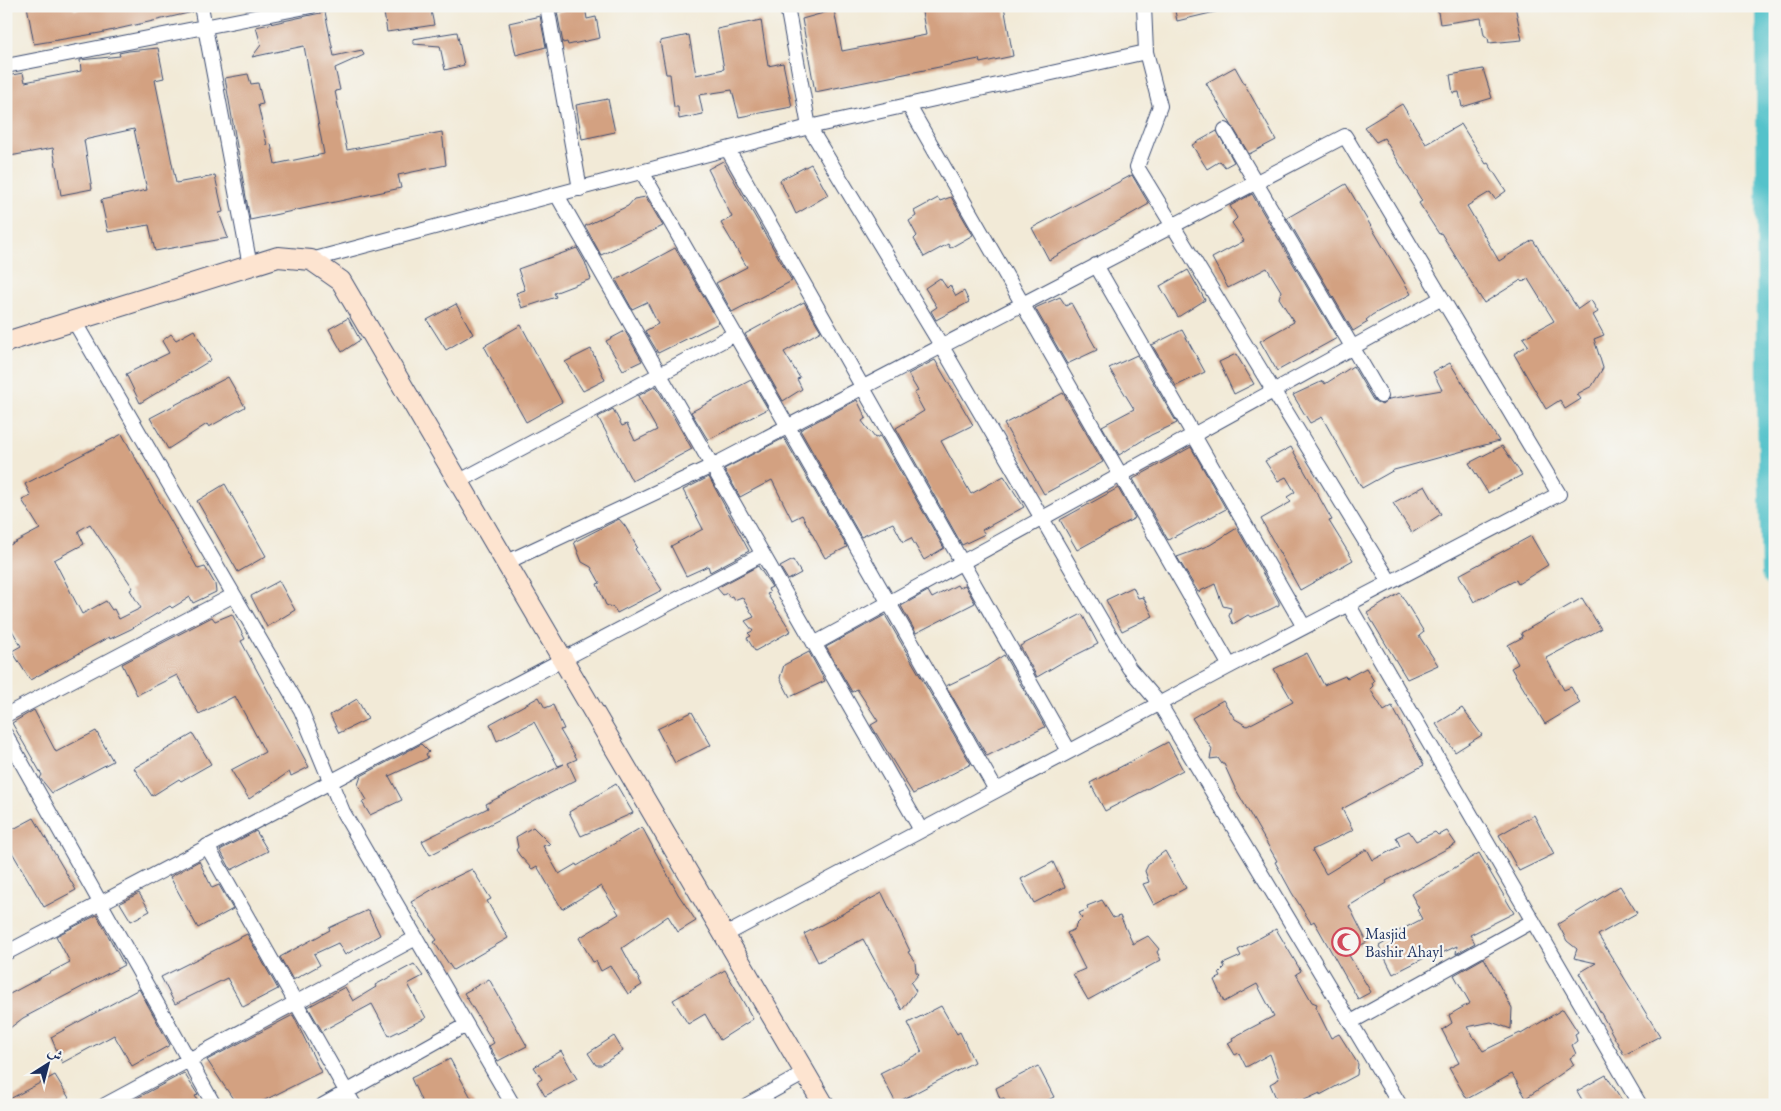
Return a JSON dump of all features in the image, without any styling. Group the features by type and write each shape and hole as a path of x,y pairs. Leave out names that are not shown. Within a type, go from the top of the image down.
{"street":[{"path":"201,6 250,266"},
{"path":"6,66 310,6"},
{"path":"547,6 580,189"},
{"path":"787,6 808,126 942,345 1041,519 1129,668 1159,703 1352,1022 1400,1105"},
{"path":"1144,6 1146,52 1160,106 1137,166 1390,582"},
{"path":"6,342 278,257 311,260 728,150 808,126 908,106 1146,52"},
{"path":"908,106 1230,666"},
{"path":"1225,130 1381,396"},
{"path":"505,563 712,466 1345,136 1559,494 1159,703 725,935"},
{"path":"728,150 1069,751"},
{"path":"642,172 996,790"},
{"path":"557,195 921,830"},
{"path":"311,260 341,281 561,660 824,1105"},
{"path":"1096,265 1304,627"},
{"path":"814,644 1442,298"},
{"path":"74,321 301,710 343,812 513,1105"},
{"path":"458,482 735,334"},
{"path":"6,953 331,780 763,554"},
{"path":"6,715 234,595"},
{"path":"1348,604 1640,1105"},
{"path":"6,736 214,1105"},
{"path":"207,846 354,1105"},
{"path":"1352,1022 1533,921"},
{"path":"106,1105 416,938"},
{"path":"324,1105 466,1025"},
{"path":"747,1105 806,1074"}],"building":[{"path":"27,6 74,6 74,10 88,6 192,6 193,12 100,33 34,44"},
{"path":"383,6 430,6 434,25 387,32"},
{"path":"585,6 587,19 596,17 600,38 568,45 567,42 563,43 557,12"},
{"path":"921,6 1004,6 1013,56 980,63 979,59 815,92 802,19 834,10 842,51 926,35"},
{"path":"1174,6 1219,6 1219,11 1177,21"},
{"path":"1437,6 1515,6 1522,40 1489,43 1488,38 1484,35 1481,18 1440,24"},
{"path":"325,12 334,56 362,50 364,55 335,68 340,90 335,91 347,150 442,132 446,165 398,175 401,188 250,220 225,78 248,74 251,84 258,83 263,104 258,105 267,145 271,144 275,164 324,154 304,46 252,57 261,45 256,27"},
{"path":"540,16 546,47 516,55 509,23"},
{"path":"761,20 768,66 783,63 792,107 739,117 732,90 699,95 703,114 679,119 678,107 674,107 670,74 666,74 660,41 689,35 696,75 724,69 717,29"},
{"path":"457,32 464,65 445,70 440,46 413,44 413,39"},
{"path":"158,48 164,78 155,80 176,183 215,176 223,212 219,213 228,238 155,251 149,225 108,232 101,200 147,190 134,129 84,140 92,189 61,195 53,148 10,156 6,133 6,76 23,73 25,82 81,71 80,60 120,56 119,53"},
{"path":"1235,67 1276,140 1249,154 1206,83"},
{"path":"1483,69 1492,98 1462,107 1459,92 1453,93 1450,75"},
{"path":"608,99 615,132 582,139 576,105"},
{"path":"1402,104 1426,144 1461,124 1486,164 1488,163 1506,191 1495,199 1490,192 1467,206 1499,261 1533,240 1578,309 1591,300 1598,312 1593,315 1604,335 1594,339 1603,368 1592,386 1577,394 1581,399 1565,409 1560,400 1546,409 1514,354 1528,345 1523,338 1554,321 1528,279 1523,282 1521,280 1484,303 1441,233 1439,234 1419,203 1422,201 1384,138 1376,142 1364,127"},
{"path":"1217,131 1234,162 1225,167 1220,161 1207,169 1192,145"},
{"path":"723,161 792,281 732,312 716,283 747,267 721,223 732,217 708,169"},
{"path":"811,164 828,195 796,214 780,180"},
{"path":"1132,175 1149,204 1049,260 1032,228"},
{"path":"1346,184 1411,294 1372,315 1366,320 1368,322 1353,331 1287,218"},
{"path":"1252,194 1337,338 1277,371 1260,341 1294,322 1279,298 1281,291 1267,268 1228,288 1212,258 1244,241 1232,223 1237,218 1230,206"},
{"path":"646,197 663,226 601,255 585,226 628,206 634,199"},
{"path":"951,197 973,235 950,248 948,244 924,257 914,239 917,236 909,221 916,216 914,211 938,198 940,201"},
{"path":"577,248 585,262 591,279 554,293 556,297 522,308 516,293 525,290 518,269"},
{"path":"675,248 719,323 658,353 645,331 658,324 647,302 632,309 616,280"},
{"path":"1188,270 1205,300 1178,317 1160,286"},
{"path":"940,278 947,288 950,285 956,296 964,291 969,302 936,320 931,311 937,307 925,288"},
{"path":"1060,297 1066,306 1071,303 1097,350 1067,364 1035,308"},
{"path":"804,302 821,331 784,352 800,378 797,379 802,389 783,401 745,334"},
{"path":"456,304 473,334 446,350 427,320"},
{"path":"348,318 360,340 342,352 329,329"},
{"path":"521,325 562,402 526,422 484,346"},
{"path":"194,330 211,360 140,403 126,374 169,353 162,341 171,334 176,340"},
{"path":"1182,330 1205,372 1176,386 1152,345"},
{"path":"625,331 642,361 623,370 606,341"},
{"path":"591,349 605,380 583,391 565,362"},
{"path":"1236,354 1254,384 1234,394 1219,362"},
{"path":"1137,355 1177,423 1151,435 1119,455 1102,426 1134,409 1109,368"},
{"path":"935,360 973,425 941,441 971,494 1004,476 1024,507 982,530 985,534 962,545 896,428 924,411 914,393 918,391 908,374"},
{"path":"1450,363 1499,441 1394,470 1362,488 1322,417 1310,423 1293,395 1323,381 1325,384 1353,366 1373,400 1382,405 1389,399 1442,390 1433,372"},
{"path":"228,377 245,407 209,427 207,424 168,449 150,418"},
{"path":"751,380 768,409 708,440 691,412"},
{"path":"656,386 692,449 632,481 598,417 613,409 622,426 627,424 635,441 657,430 638,396"},
{"path":"1063,393 1103,462 1044,494 1004,424"},
{"path":"857,400 866,418 862,421 875,438 880,436 944,548 924,560 911,538 903,542 893,523 861,537 800,430"},
{"path":"122,434 198,569 205,567 215,584 216,592 193,603 190,597 172,608 170,606 131,629 110,639 109,637 30,680 12,651 21,646 6,620 6,547 40,529 22,500 31,496 25,484","holes":["90,524 133,588 130,590 141,608 119,619 114,609 112,610 106,601 82,614 54,560 84,544 78,531"]},
{"path":"784,438 847,547 825,558 802,515 792,520 772,480 740,497 724,469"},
{"path":"1502,446 1522,475 1488,493 1469,463"},
{"path":"1191,447 1226,509 1168,540 1133,479"},
{"path":"1291,447 1332,520 1329,521 1353,560 1300,590 1261,519 1291,502 1287,497 1295,492 1286,477 1278,481 1265,461"},
{"path":"709,477 749,551 710,572 708,566 686,576 671,546 703,529 683,490"},
{"path":"225,484 266,556 238,572 197,501"},
{"path":"1425,486 1441,514 1412,533 1393,503"},
{"path":"1118,488 1135,518 1077,550 1060,520"},
{"path":"619,519 637,547 635,549 662,590 617,613 614,608 606,605 597,584 600,583 591,567 582,562 574,542"},
{"path":"1237,528 1279,605 1252,617 1248,615 1233,624 1229,616 1231,608 1223,606 1215,584 1198,592 1177,557 1210,545"},
{"path":"1531,536 1548,565 1518,584 1516,580 1474,602 1459,575"},
{"path":"793,560 801,573 788,580 780,567"},
{"path":"758,566 772,587 768,589 770,593 767,594 791,631 755,651 747,638 751,636 748,633 753,631 745,621 754,617 742,597 734,600 727,593 723,595 717,588"},
{"path":"279,581 295,610 267,627 251,596"},
{"path":"957,585 959,588 965,585 975,603 916,633 901,606 928,591 932,598"},
{"path":"1133,587 1138,598 1143,597 1153,616 1122,631 1106,600"},
{"path":"1400,593 1424,632 1419,636 1438,665 1407,679 1367,613"},
{"path":"1582,598 1601,629 1546,658 1564,690 1571,687 1580,703 1545,724 1511,668 1518,664 1508,645 1523,637 1521,633"},
{"path":"232,614 245,639 241,641 309,767 291,776 289,772 249,799 231,770 265,752 235,696 199,714 177,675 137,695 122,664 212,617 215,621"},
{"path":"1082,614 1098,644 1037,677 1020,646"},
{"path":"885,615 971,764 913,794 871,725 878,721 857,689 852,692 826,647"},
{"path":"809,652 825,681 790,697 780,678 784,665"},
{"path":"1307,653 1324,685 1345,676 1347,678 1366,668 1374,681 1370,689 1384,711 1392,706 1424,765 1342,809 1353,830 1312,850 1326,874 1367,849 1373,860 1400,846 1396,837 1409,831 1416,841 1435,832 1438,835 1447,831 1456,844 1386,881 1387,883 1349,906 1367,942 1347,952 1371,992 1358,999 1314,921 1311,923 1292,893 1275,862 1277,861 1235,788 1224,764 1218,758 1210,759 1212,749 1192,718 1223,700 1235,719 1247,726 1293,702 1274,669"},
{"path":"1004,655 1045,727 987,756 946,686 984,668"},
{"path":"539,697 545,708 553,705 564,729 560,730 577,759 568,763 576,780 430,855 422,841 488,808 486,804 564,764 558,766 534,722 497,741 490,724"},
{"path":"357,699 368,719 339,733 330,715"},
{"path":"1462,708 1482,735 1455,752 1436,724"},
{"path":"34,710 56,752 96,731 113,761 52,793 40,778 42,775 12,723"},
{"path":"692,712 711,745 675,763 657,729"},
{"path":"193,734 211,764 181,781 179,779 152,796 134,768"},
{"path":"1168,742 1183,770 1105,811 1090,783"},
{"path":"421,744 429,752 426,754 428,758 389,776 402,800 370,815 362,802 367,800 358,785 361,776"},
{"path":"616,784 633,813 581,836 569,812"},
{"path":"1534,815 1554,854 1519,871 1499,835"},
{"path":"34,818 76,890 44,907 6,842 6,833"},
{"path":"533,827 550,844 543,846 559,874 576,864 577,866 642,827 678,894 696,921 678,932 668,916 622,948 642,985 628,994 610,966 601,971 596,961 593,962 579,938 619,914 601,886 562,909 537,866 532,869 516,850 518,847 516,837"},
{"path":"256,831 268,851 231,870 220,850"},
{"path":"1165,851 1186,888 1154,905 1143,884 1149,882 1145,871 1149,863"},
{"path":"1479,853 1514,913 1470,935 1475,943 1456,954 1457,946 1442,953 1440,950 1393,974 1379,946 1396,936 1395,933 1422,919 1417,910 1419,908 1411,894"},
{"path":"199,861 212,888 219,885 233,909 198,928 170,877"},
{"path":"1053,862 1065,887 1034,903 1021,879"},
{"path":"472,869 491,899 487,901 508,938 453,970 434,942 437,940 411,902"},
{"path":"1620,886 1637,913 1598,935 1660,1036 1624,1055 1579,973 1596,963 1574,958 1577,949 1567,941 1558,924"},
{"path":"139,893 150,911 131,921 120,903"},
{"path":"882,893 910,951 908,952 915,962 916,972 919,974 911,983 916,991 902,1010 863,939 818,962 804,934"},
{"path":"1102,900 1113,918 1120,916 1133,944 1148,936 1159,949 1157,952 1161,960 1088,1000 1073,974 1085,969 1067,933 1075,929 1076,924 1082,918 1079,913 1088,909 1087,906"},
{"path":"368,910 380,935 345,955 338,943 314,954 320,965 293,980 280,957 330,930 329,928"},
{"path":"97,915 124,965 23,1018 6,1031 6,996 70,962 56,936"},
{"path":"1276,929 1301,971 1296,974 1312,1002 1317,1004 1316,1008 1331,1038 1339,1034 1358,1064 1357,1075 1320,1095 1320,1093 1298,1103 1296,1099 1286,1105 1279,1105 1270,1084 1279,1079 1270,1054 1246,1067 1239,1053 1235,1055 1228,1043 1233,1040 1232,1038 1274,1016 1257,984 1224,1002 1214,980 1221,977 1219,973 1225,967 1223,964 1241,956 1238,950"},
{"path":"247,934 278,989 243,1007 227,978 175,1004 161,977"},
{"path":"1484,958 1512,1008 1511,1029 1491,1022 1467,1027 1483,1051 1521,1034 1563,1009 1578,1032 1575,1034 1577,1041 1572,1045 1576,1054 1570,1058 1574,1065 1526,1098 1512,1074 1467,1099 1449,1068 1459,1063 1442,1030 1452,1023 1449,1015 1470,1003 1454,975"},
{"path":"414,964 423,976 408,984 426,1018 389,1036 372,1004 322,1031 308,1007 345,987 353,1001 376,987 375,985"},
{"path":"725,970 753,1019 720,1040 705,1014 688,1024 673,1000"},
{"path":"489,979 527,1046 498,1061 489,1046 494,1043 464,993"},
{"path":"139,989 170,1045 132,1066 114,1035 62,1063 51,1037"},
{"path":"941,1006 957,1034 960,1032 974,1062 896,1103 880,1073 922,1052 908,1023"},
{"path":"293,1015 321,1072 255,1105 237,1105 207,1060"},
{"path":"614,1036 623,1051 601,1065 596,1065 588,1053"},
{"path":"561,1051 577,1079 545,1096 537,1082 542,1079 534,1067"},
{"path":"450,1059 475,1105 423,1105 411,1078"},
{"path":"1038,1066 1054,1097 1038,1105 1007,1105 1004,1098 1000,1099 996,1088"},
{"path":"184,1073 198,1095 195,1096 201,1105 124,1105"},
{"path":"55,1075 69,1098 58,1105 6,1105 6,1101"},
{"path":"1606,1075 1625,1105 1585,1105 1577,1091"}],"waterway":[{"path":"1770,6 1771,414 1775,573"}],"place":[{"name":"Masjid Bashir Ahayl","path":"1346,942"}]}
